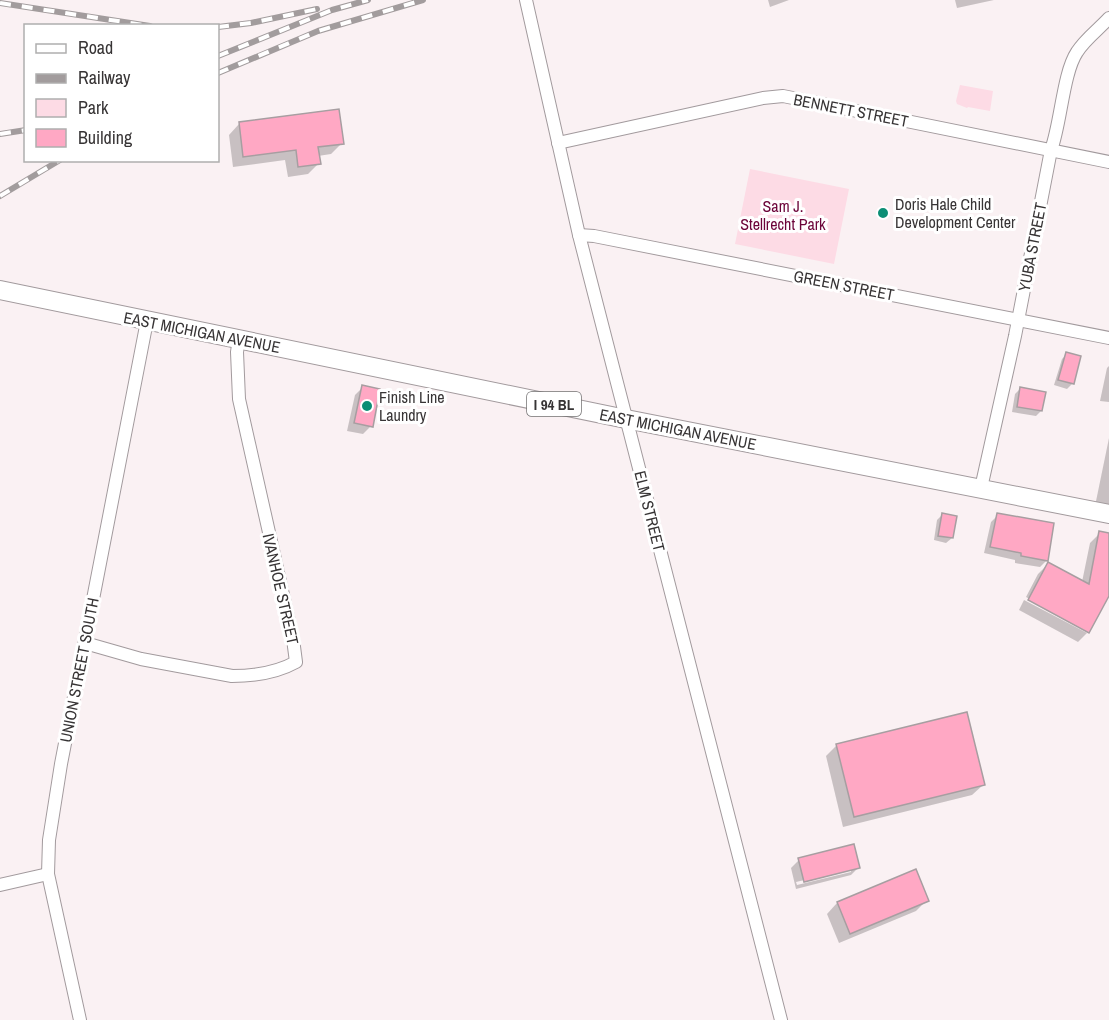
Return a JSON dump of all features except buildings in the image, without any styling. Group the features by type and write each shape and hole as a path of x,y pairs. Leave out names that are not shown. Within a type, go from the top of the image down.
{"highway":[{"name":"EAST MICHIGAN AVENUE","path":"0,290 626,419 1109,514"}],"street":[{"name":"ELM STREET","path":"526,0 579,235 781,1020"},
{"name":"YUBA STREET","path":"981,488 1071,64 1077,50 1109,18"},
{"name":"BENNETT STREET","path":"558,143 763,98 783,96 1109,162"},
{"name":"GREEN STREET","path":"579,235 594,236 1109,338"},
{"name":"UNION STREET SOUTH","path":"80,1020 48,874 52,811 147,321"},
{"name":"IVANHOE STREET","path":"85,643 141,658 232,676 244,676 286,667 296,662 293,639 239,399 237,352 239,339"},
{"path":"0,885 48,874"}],"green space":[{"path":"960,85 993,91 990,111 967,108 957,104"},
{"name":"Sam J. Stellrecht Park","path":"750,169 849,189 834,264 735,244"}],"railway":[{"path":"219,56 332,10 368,0"},
{"path":"219,73 318,31 423,0"},
{"path":"0,3 137,24"},
{"path":"219,27 251,23 317,9"},
{"path":"0,134 24,130"},
{"path":"0,196 57,162"}],"place":[{"name":"Doris Hale Child Development Center","path":"883,213"},
{"name":"Finish Line Laundry","path":"367,406"}]}
